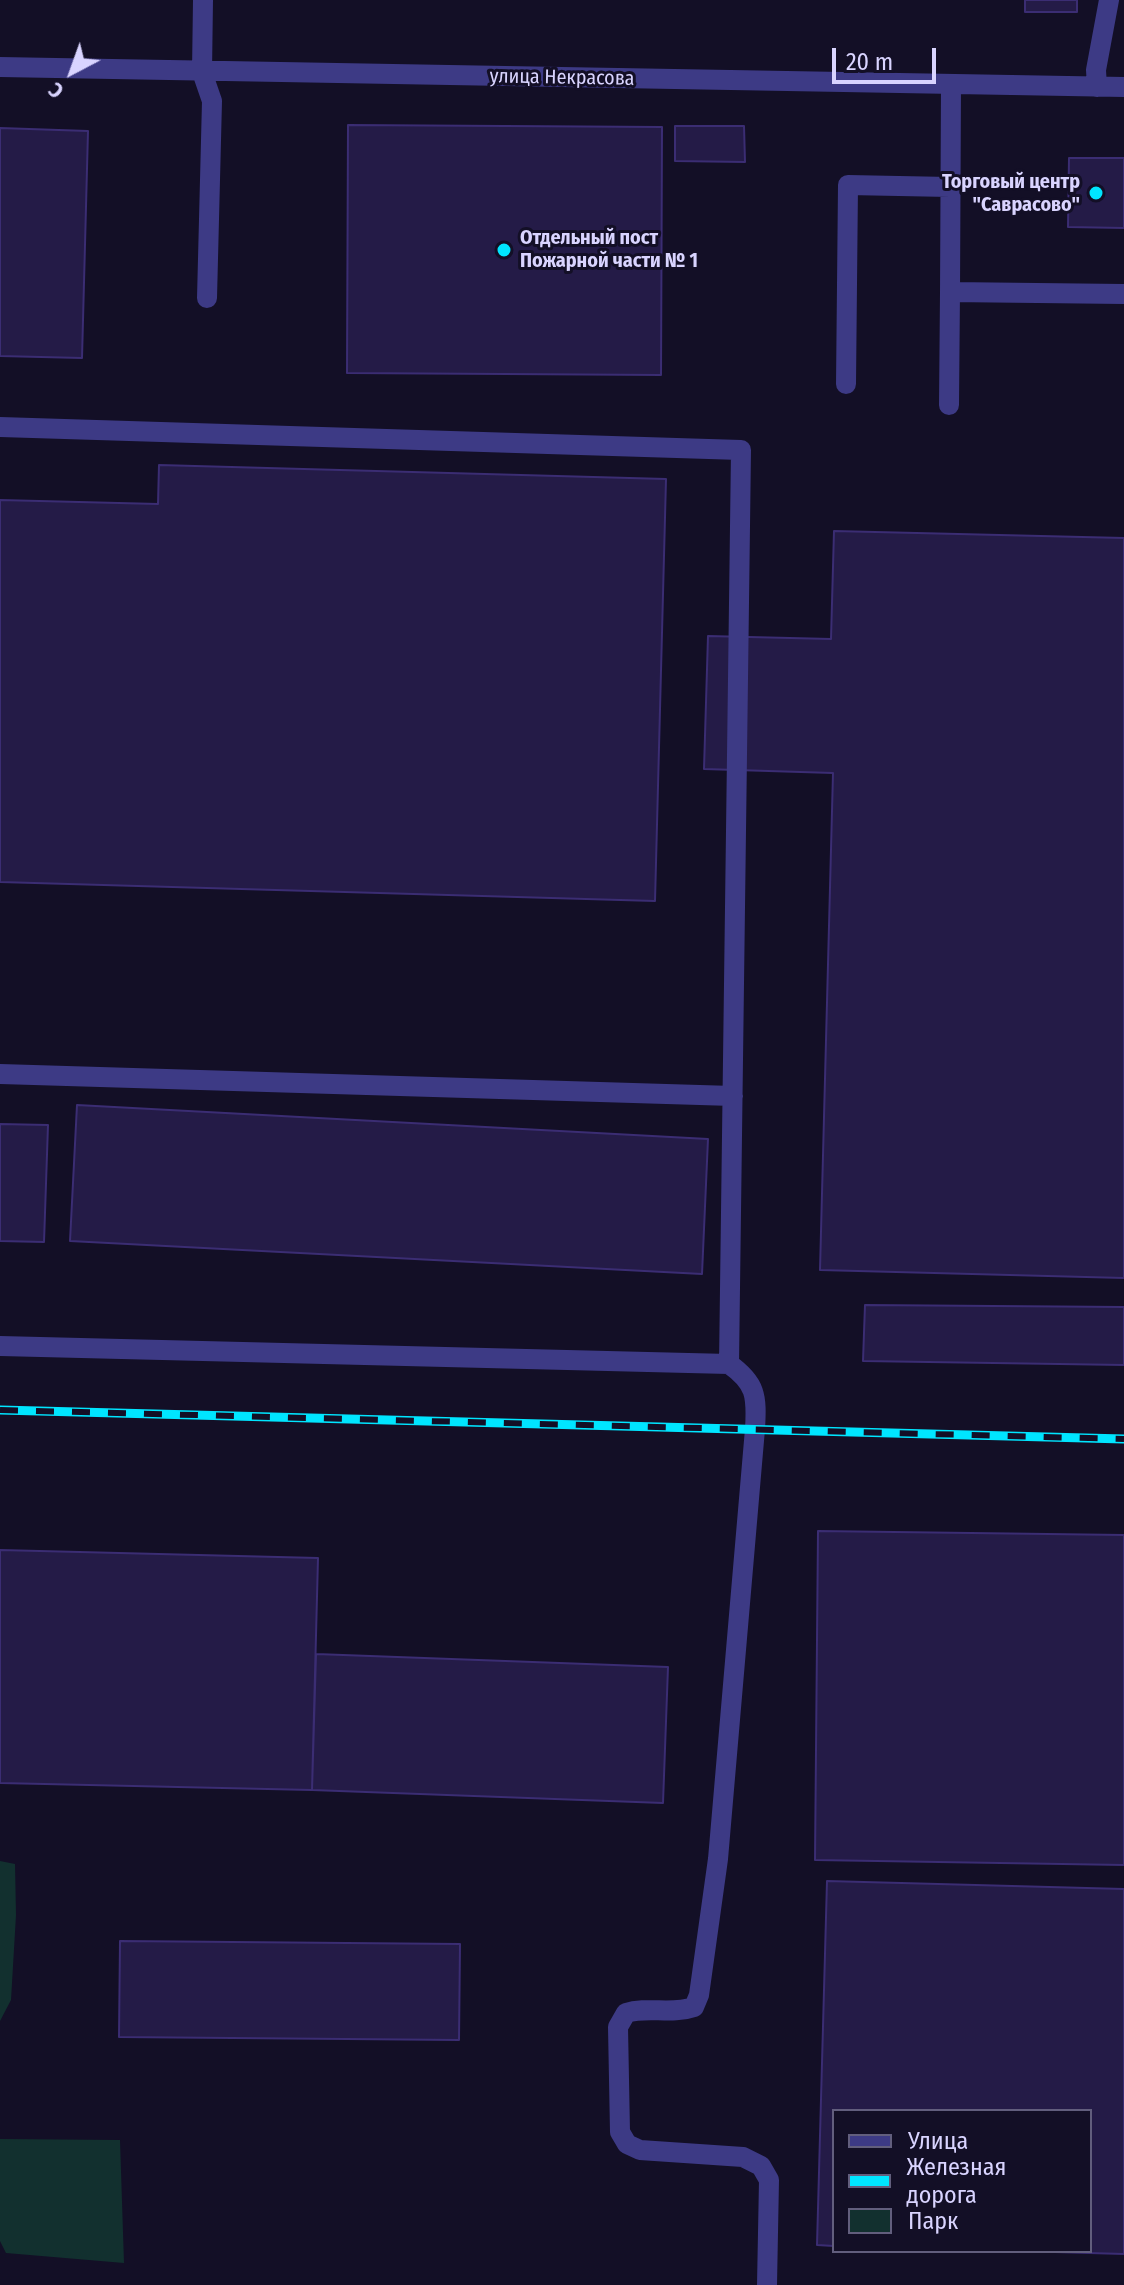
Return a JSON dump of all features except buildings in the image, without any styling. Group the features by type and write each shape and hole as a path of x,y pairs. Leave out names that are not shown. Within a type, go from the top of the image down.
{"street":[{"path":"203,0 202,72 212,101 207,298"},
{"path":"1097,87 1096,70 1109,0"},
{"name":"улица Некрасова","path":"0,67 1124,87"},
{"path":"949,405 951,85"},
{"path":"846,384 848,185 950,187"},
{"path":"950,292 1124,294"},
{"path":"0,427 741,450 729,1364"},
{"path":"0,1074 733,1096"},
{"path":"0,1346 729,1364 748,1378 756,1407 755,1429 718,1859 699,1995 694,2007 682,2011 637,2010 626,2013 618,2027 620,2132 627,2144 640,2150 743,2157 761,2166 769,2180 767,2285"}],"green space":[{"path":"0,1861 15,1864 16,1915 11,2000 0,2021"},
{"path":"0,2139 120,2140 124,2263 6,2253 0,2241"}],"railway":[{"path":"0,1410 1124,1439"}],"place":[{"name":"Торговый центр \"Саврасово\"","path":"1096,193"},
{"name":"Отдельный пост Пожарной части № 1","path":"504,250"}]}
